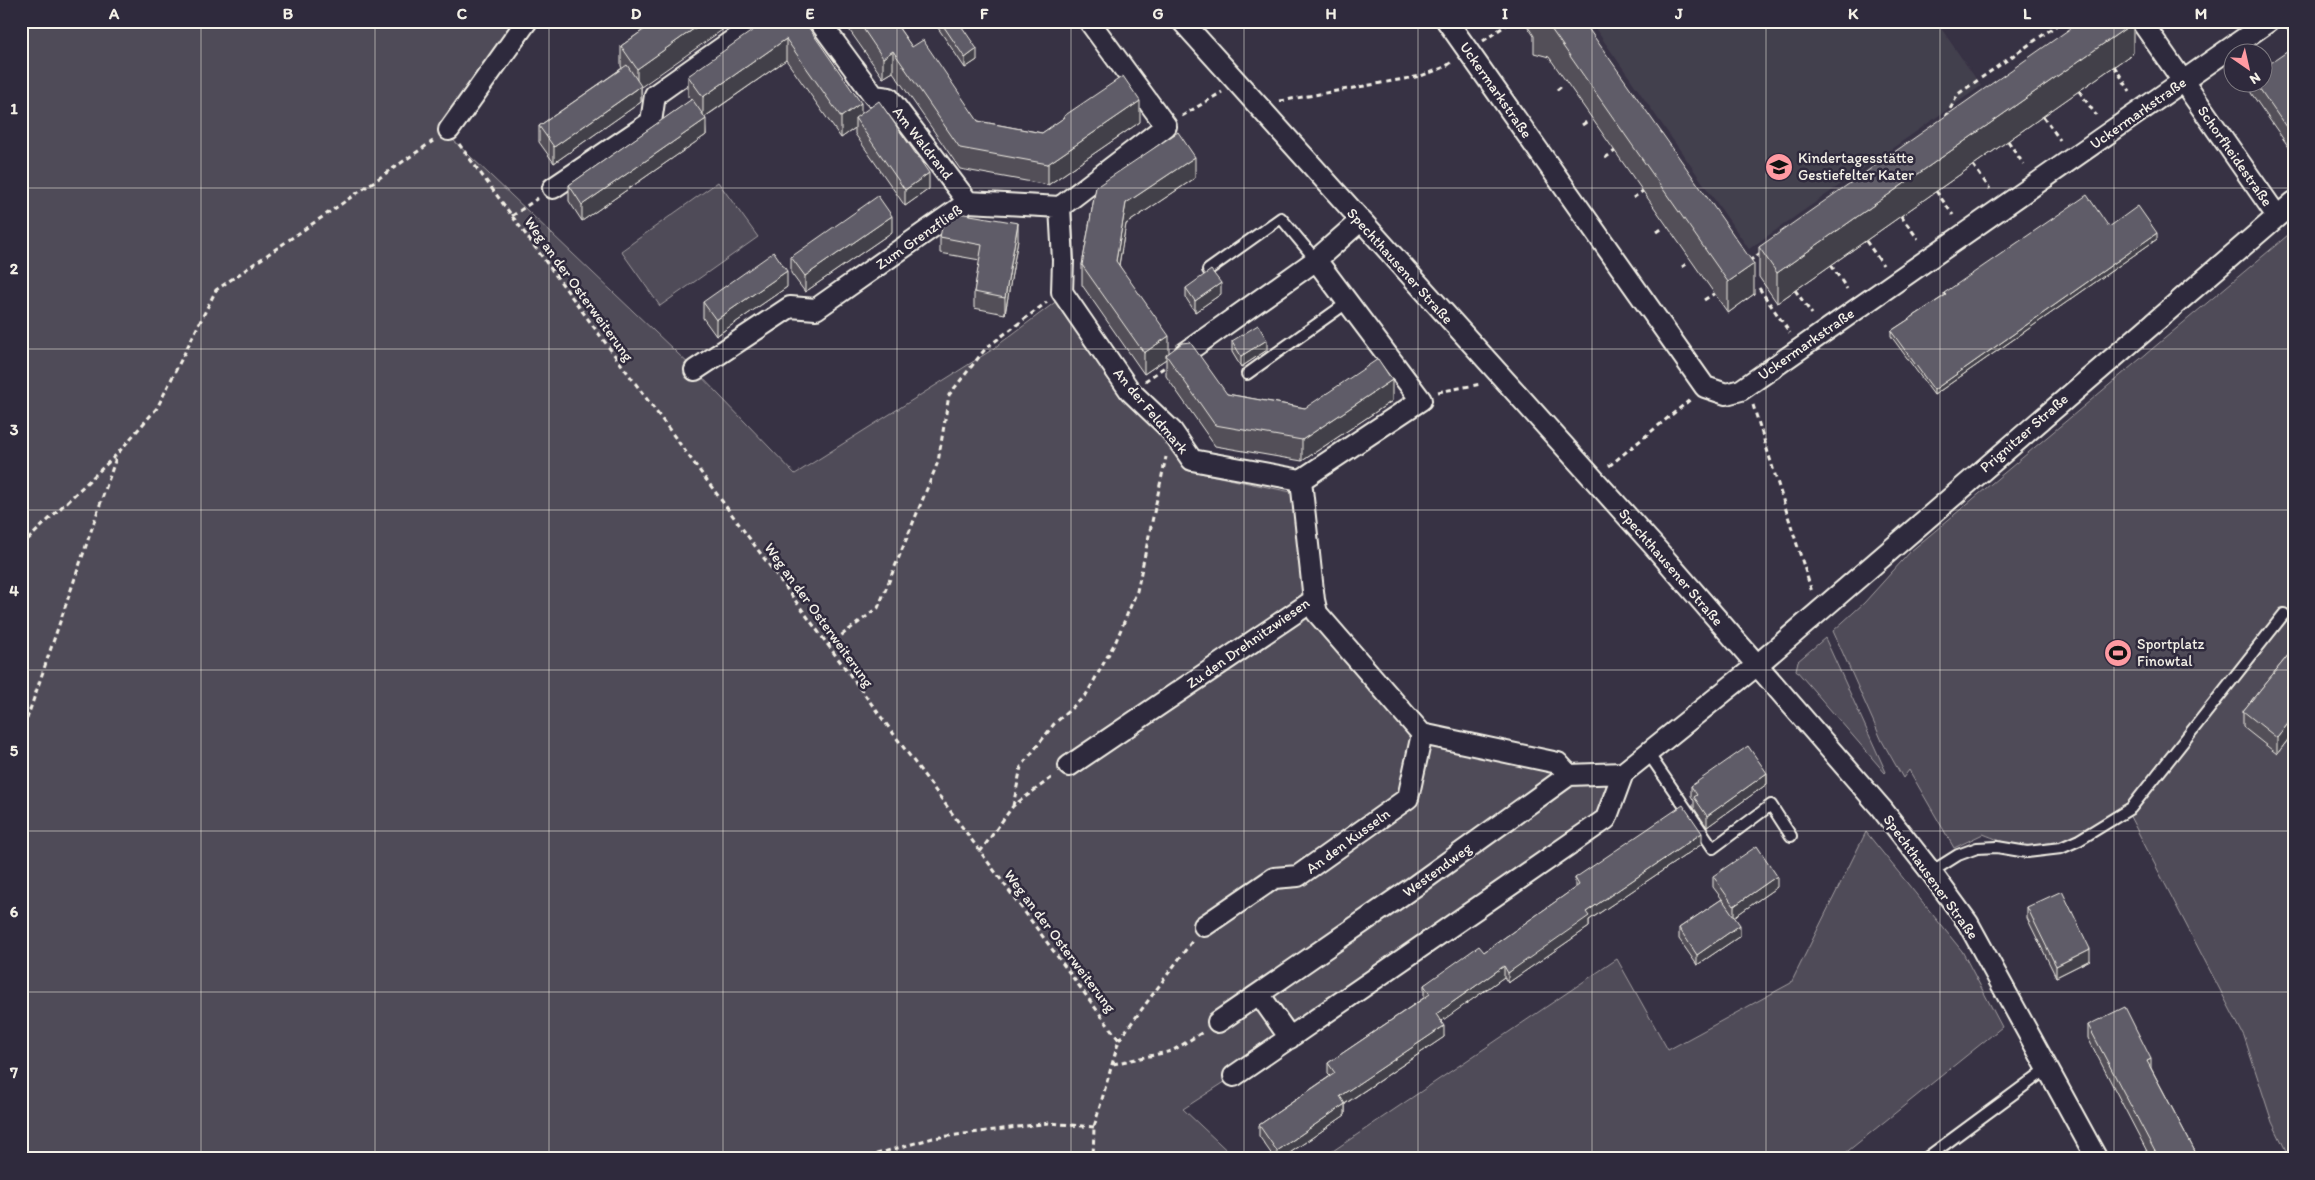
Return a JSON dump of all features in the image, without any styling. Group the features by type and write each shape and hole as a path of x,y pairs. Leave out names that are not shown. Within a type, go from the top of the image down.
{"street":[{"path":"448,130 527,21"},
{"path":"553,188 650,122 655,95 760,21"},
{"name":"Am Waldrand","path":"819,21 874,96 888,98 968,202"},
{"path":"1062,292 1063,260 1060,207 1166,126 1089,21"},
{"name":"Spechthausener Straße","path":"1182,21 1594,479 1881,808 1968,923 2097,1159"},
{"name":"Uckermarkstraße","path":"1447,21 1705,387 1726,394 1741,390 2269,21"},
{"name":"Schorfheidestraße","path":"2141,21 2277,216"},
{"name":"Zum Grenzfließ","path":"695,370 790,307 816,309 968,202 1060,207"},
{"name":"Prignitzer Straße","path":"1756,666 2294,202"},
{"path":"1185,353 1316,260 1360,221"},
{"path":"1300,480 1421,400 1316,260"},
{"name":"An der Feldmark","path":"1062,292 1130,391 1172,432 1192,460 1300,480"},
{"name":"Zu den Drehnitzwiesen","path":"1069,766 1314,600 1300,480"},
{"path":"1314,600 1317,613 1422,734 1558,763 1569,775 1623,773"},
{"path":"1234,1076 1606,819 1623,773 1756,666"},
{"name":"An den Kusseln","path":"1204,926 1274,878 1298,876 1408,798 1422,734"},
{"name":"Westendweg","path":"1218,1022 1415,886 1569,775"},
{"path":"1259,994 1290,1038"}],"lane":[{"path":"2289,21 2294,28"},
{"path":"1208,270 1281,218 1316,260"},
{"path":"1247,374 1348,302"},
{"path":"1931,872 1958,855 1977,848 1997,847 2027,852 2060,848 2079,840 2131,808 2284,614"},
{"path":"1648,753 1713,848 1771,805 1791,836"},
{"path":"1925,1159 2048,1068"}],"path":[{"path":"1257,105 1421,76 1445,67 1512,21"},
{"path":"1945,118 1958,94 2063,21"},
{"path":"2114,66 2130,91"},
{"path":"1166,126 1237,83"},
{"path":"1557,90 1564,85"},
{"path":"2079,91 2096,115"},
{"path":"2043,116 2060,140"},
{"path":"1582,125 1588,121"},
{"name":"Weg an der Osterweiterung","path":"448,130 1119,1040"},
{"path":"21,546 117,454 158,408 216,290 448,130"},
{"path":"2008,141 2024,165"},
{"path":"1604,158 1614,151"},
{"path":"1973,165 1990,189"},
{"path":"512,216 553,188"},
{"path":"1633,198 1643,190"},
{"path":"1936,191 1953,215"},
{"path":"1901,216 1918,240"},
{"path":"1657,232 1663,228"},
{"path":"1866,241 1883,264"},
{"path":"1747,263 1763,251"},
{"path":"1742,255 1747,263 1748,270"},
{"path":"1682,268 1688,263"},
{"path":"1831,265 1847,289"},
{"path":"1759,288 1801,348"},
{"path":"1795,290 1812,314"},
{"path":"827,646 878,608 938,462 949,395 986,348 1062,292"},
{"path":"1704,300 1714,293"},
{"path":"1130,391 1185,353"},
{"path":"1421,400 1442,391 1504,380"},
{"path":"1755,380 1751,400 1818,611"},
{"path":"1594,479 1705,387"},
{"path":"1013,806 1021,767 1054,724 1086,695 1116,641 1137,591 1172,432"},
{"path":"21,736 117,454"},
{"path":"980,852 1013,806 1069,766"},
{"path":"1093,1159 1094,1127 1114,1064 1119,1040 1204,926"},
{"path":"1114,1064 1172,1051 1218,1022"},
{"path":"859,1159 933,1138 1050,1123 1094,1127"}],"shaded area":[{"path":"21,21 517,21 450,137 695,370 795,474 990,351 1062,297 1127,394 1186,470 1291,492 1317,613 1422,734 1558,763 1623,773 1606,819 1234,1076 1183,1109 1236,1159 21,1159"},
{"name":"Kindertagesstätte Gestiefelter Kater","path":"1590,21 1936,21 1981,86 1749,249"},
{"path":"718,182 758,237 660,306 621,251"},
{"path":"2294,230 2294,1159 2290,1159 2272,1122 2244,1036 2125,807 2087,830 2060,842 2032,846 2004,842 1983,834 1954,848 1909,770 1903,778 1882,741 1833,631 1864,603 1911,551"},
{"path":"1825,638 1885,773 1796,670 1798,661"},
{"path":"1866,832 1962,951 2002,1027 1838,1159 1321,1159 1617,959 1668,1050 1791,983"}],"building":[{"path":"656,21 705,21 637,69 621,46"},
{"path":"766,21 804,21 861,103 841,117 786,39 703,97 688,76"},
{"path":"858,21 894,21 912,47 923,40 978,121 1042,133 1123,76 1140,101 1048,164 960,148 893,51 883,58"},
{"path":"940,21 958,21 977,49 965,58"},
{"path":"1535,21 1583,21 1754,264 1728,282 1549,26 1534,23"},
{"path":"2081,21 2131,21 2133,23 1777,273 1759,247"},
{"path":"2294,47 2294,137 2262,92 2272,92 2272,62"},
{"path":"627,65 641,86 554,147 539,126"},
{"path":"692,99 706,119 582,205 569,185"},
{"path":"879,101 929,173 905,190 855,118"},
{"path":"1178,132 1195,157 1126,203 1116,261 1169,336 1144,353 1082,265 1096,187"},
{"path":"2087,195 2109,227 2138,206 2157,233 1934,390 1891,331 1946,295 1944,293"},
{"path":"878,196 892,216 805,276 791,257"},
{"path":"952,212 1018,223 1005,298 974,292 982,245 940,237 944,218"},
{"path":"774,252 787,271 716,320 703,302"},
{"path":"1211,270 1221,283 1195,301 1186,288"},
{"path":"1258,325 1267,340 1241,356 1232,341"},
{"path":"1190,342 1227,394 1305,408 1378,359 1392,380 1302,440 1215,425 1166,355 1182,343"},
{"path":"2294,648 2294,678 2287,687 2294,693 2294,724 2290,721 2277,738 2243,711"},
{"path":"1748,746 1767,773 1707,816 1694,797 1697,795 1691,786"},
{"path":"1683,805 1702,833 1586,912 1589,916 1508,973 1504,966 1436,1014 1444,1026 1340,1096 1345,1104 1277,1151 1259,1125 1335,1073 1328,1063 1430,994 1424,985 1479,946 1484,952 1579,885 1575,878"},
{"path":"1757,846 1777,876 1734,906 1713,876"},
{"path":"2062,891 2090,949 2056,966 2027,907"},
{"path":"1722,899 1740,925 1697,955 1679,928"},
{"path":"2125,1007 2151,1059 2147,1061 2199,1159 2159,1159 2088,1025"}],"place":[{"name":"Kindertagesstätte Gestiefelter Kater","path":"1779,167"},
{"name":"Sportplatz Finowtal","path":"2118,653"}]}
